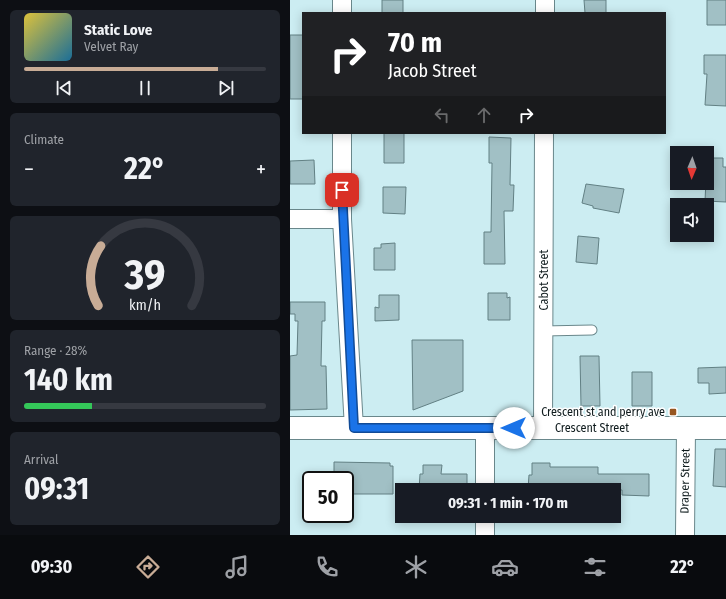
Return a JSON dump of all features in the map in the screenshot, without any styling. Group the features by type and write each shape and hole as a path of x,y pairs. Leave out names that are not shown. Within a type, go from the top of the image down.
{"main road":[{"name":"Crescent Street","path":"290,428 726,428"}],"street":[{"path":"342,0 342,12"},
{"path":"545,0 545,12"},
{"path":"342,134 342,219 354,428"},
{"name":"Cabot Street","path":"543,428 544,134"},
{"path":"290,218 342,219"},
{"path":"485,428 485,483"},
{"name":"Draper Street","path":"685,535 686,428"},
{"path":"485,523 485,535"}],"lane":[{"path":"543,331 592,330"}],"building":[{"path":"382,0 403,0 403,12 382,12"},
{"path":"584,0 606,0 606,12 585,12"},
{"path":"707,0 726,0 726,25 707,25"},
{"path":"290,35 302,35 302,99 290,99"},
{"path":"704,55 726,55 726,106 705,105 707,74 704,74"},
{"path":"384,134 404,134 404,163 384,163"},
{"path":"489,137 511,138 510,185 514,185 513,211 504,211 505,264 484,264 484,232 491,232 492,163 489,163"},
{"path":"714,158 723,158 723,167 726,167 726,202 714,201 714,198 705,198 706,190 714,190"},
{"path":"314,160 315,184 290,184 290,161"},
{"path":"586,184 624,189 619,213 593,208 593,206 582,203"},
{"path":"383,187 406,187 405,214 383,213"},
{"path":"578,236 599,238 597,264 576,262"},
{"path":"395,243 395,270 374,270 374,248 381,248 381,244"},
{"path":"488,293 507,293 507,298 510,297 510,320 488,320"},
{"path":"379,295 399,295 399,320 375,321 375,307 379,308"},
{"path":"290,302 325,302 325,321 322,321 321,366 326,366 327,409 290,410 290,356 297,355 298,321 295,321 295,314 290,314"},
{"path":"412,340 463,340 463,391 413,410"},
{"path":"580,356 599,356 600,406 581,406"},
{"path":"726,367 726,393 709,394 709,383 698,383 698,368"},
{"path":"632,372 652,372 652,406 632,406"},
{"path":"715,449 726,449 726,487 713,486"},
{"path":"334,462 390,463 390,466 393,466 393,494 354,494 354,471 334,471"},
{"path":"532,463 550,463 550,467 598,467 598,474 649,474 649,496 622,495 621,483 528,483 529,475 532,475"},
{"path":"423,465 442,465 441,474 467,474 467,483 419,483 420,474 423,474"}],"place":[{"name":"Crescent st and perry ave","path":"673,412"}],"route":[{"path":"342,190 342,219 354,428 514,428"}]}
